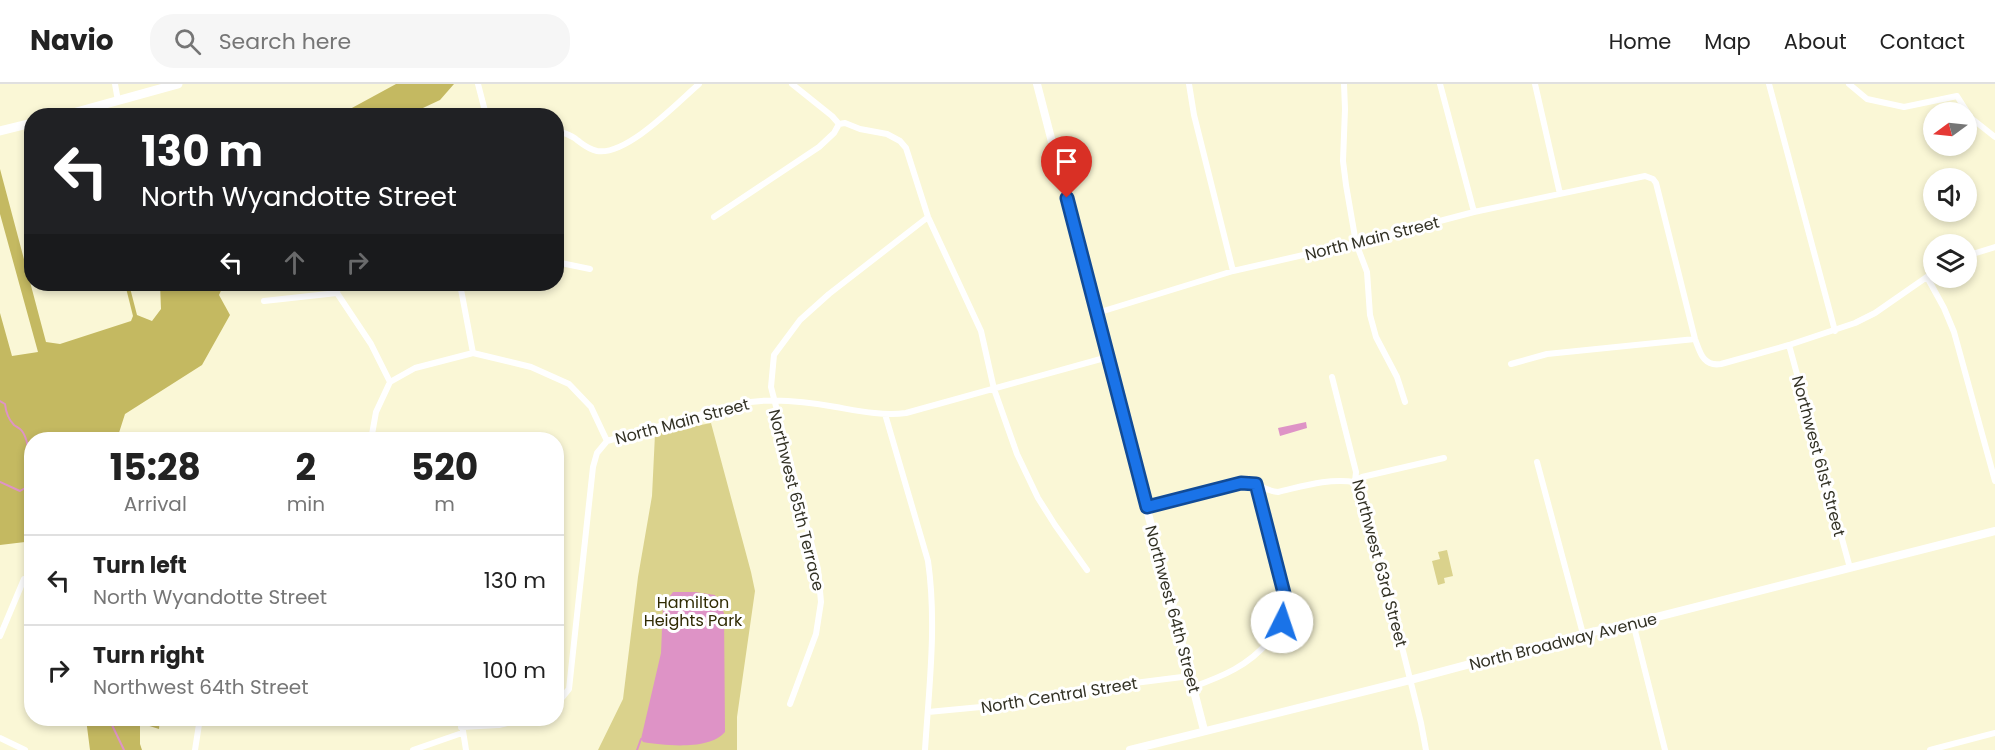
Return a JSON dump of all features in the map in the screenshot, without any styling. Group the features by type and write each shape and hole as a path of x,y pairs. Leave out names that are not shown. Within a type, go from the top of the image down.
{"main road":[{"path":"90,108 178,84"},
{"path":"0,131 24,125"}],"street":[{"path":"115,84 118,100"},
{"path":"478,84 481,108"},
{"path":"564,133 594,150 604,152 614,149 648,130 699,84"},
{"path":"792,84 839,124"},
{"name":"Northwest 64th Street","path":"1037,84 1204,730"},
{"path":"1189,84 1194,115 1233,271"},
{"path":"1344,84 1343,161 1356,243 1367,272 1372,326 1380,348 1397,377 1405,402"},
{"path":"1440,84 1474,212"},
{"path":"1535,84 1560,194"},
{"path":"1769,84 1835,331"},
{"path":"1849,84 1867,99 1904,107 1957,96 1971,118 1995,137"},
{"path":"839,124 844,123 860,129 887,134 900,141 906,148 928,217 981,331 994,389 1008,432 1027,476 1054,525 1087,570"},
{"path":"714,217 819,147 834,133 839,124"},
{"name":"North Main Street","path":"1096,313 1233,271 1356,243 1474,212 1645,176 1650,177 1656,183 1695,339"},
{"name":"Northwest 65th Terrace","path":"790,704 816,634 821,602 818,568 773,400 771,387 774,355 800,320 837,287 928,217"},
{"path":"1977,253 1995,247"},
{"path":"564,263 590,268"},
{"path":"1511,364 1547,354 1695,339 1703,358 1716,365 1835,331 1875,313 1923,280"},
{"path":"1933,288 1954,332 1995,481"},
{"path":"461,291 473,353"},
{"path":"264,301 337,293 370,344 390,382"},
{"name":"Northwest 61st Street","path":"1789,345 1850,568"},
{"path":"372,432 376,412 390,382 415,368 473,353 531,367 570,384 591,407 607,441 597,453 593,467 569,689 564,695"},
{"name":"North Main Street","path":"607,441 753,400 818,404 885,414 906,413 1108,357"},
{"name":"Northwest 63rd Street","path":"1332,377 1356,472 1354,482 1363,495 1395,615 1426,750"},
{"path":"885,414 930,572 933,627 925,750"},
{"path":"1147,507 1241,483 1256,484 1278,492 1328,481 1354,482 1362,477 1444,458"},
{"path":"1537,462 1582,634"},
{"path":"1193,687 1219,678 1242,666 1268,643 1282,622 1285,606 1284,593 1256,484"},
{"name":"North Broadway Avenue","path":"1130,750 1157,747 1204,730 1995,531"},
{"path":"0,636 24,579"},
{"path":"1633,623 1665,750"},
{"name":"North Central Street","path":"928,712 1002,705 1071,691 1190,676"},
{"path":"195,750 199,726"},
{"path":"462,726 466,750"},
{"path":"413,750 462,730 492,726"},
{"path":"1930,750 1995,733"},
{"path":"0,738 25,750"}],"green space":[{"name":"Hamilton Heights Park","path":"711,423 755,591 737,717 737,750 598,750 623,699 638,577 652,496 655,434"},
{"path":"1447,550 1453,576 1444,578 1445,583 1438,585 1432,561 1440,559 1438,552"}],"shaded area":[{"path":"396,84 454,84 440,100 423,108 352,108"},
{"path":"0,169 24,259 24,291 32,291 46,342 60,344 131,321 133,316 127,291 131,291 137,315 152,321 161,309 160,291 221,291 219,295 230,315 202,365 125,414 119,432 24,432 24,542 0,545 0,313 12,356 38,352 0,214"},
{"path":"1306,422 1307,428 1280,436 1278,428"},
{"path":"673,592 715,595 724,613 725,732 709,742 663,745 643,742 641,739 661,653 663,605"},
{"path":"87,726 140,726 142,750 90,750"}],"waterway":[{"path":"0,401 5,404 10,420 24,434"},
{"path":"0,482 20,491 24,489"},
{"path":"112,726 124,750"},
{"path":"637,750 641,739"}],"route":[{"path":"1067,198 1147,507 1241,483 1256,484 1284,593 1285,606 1282,622"}]}
